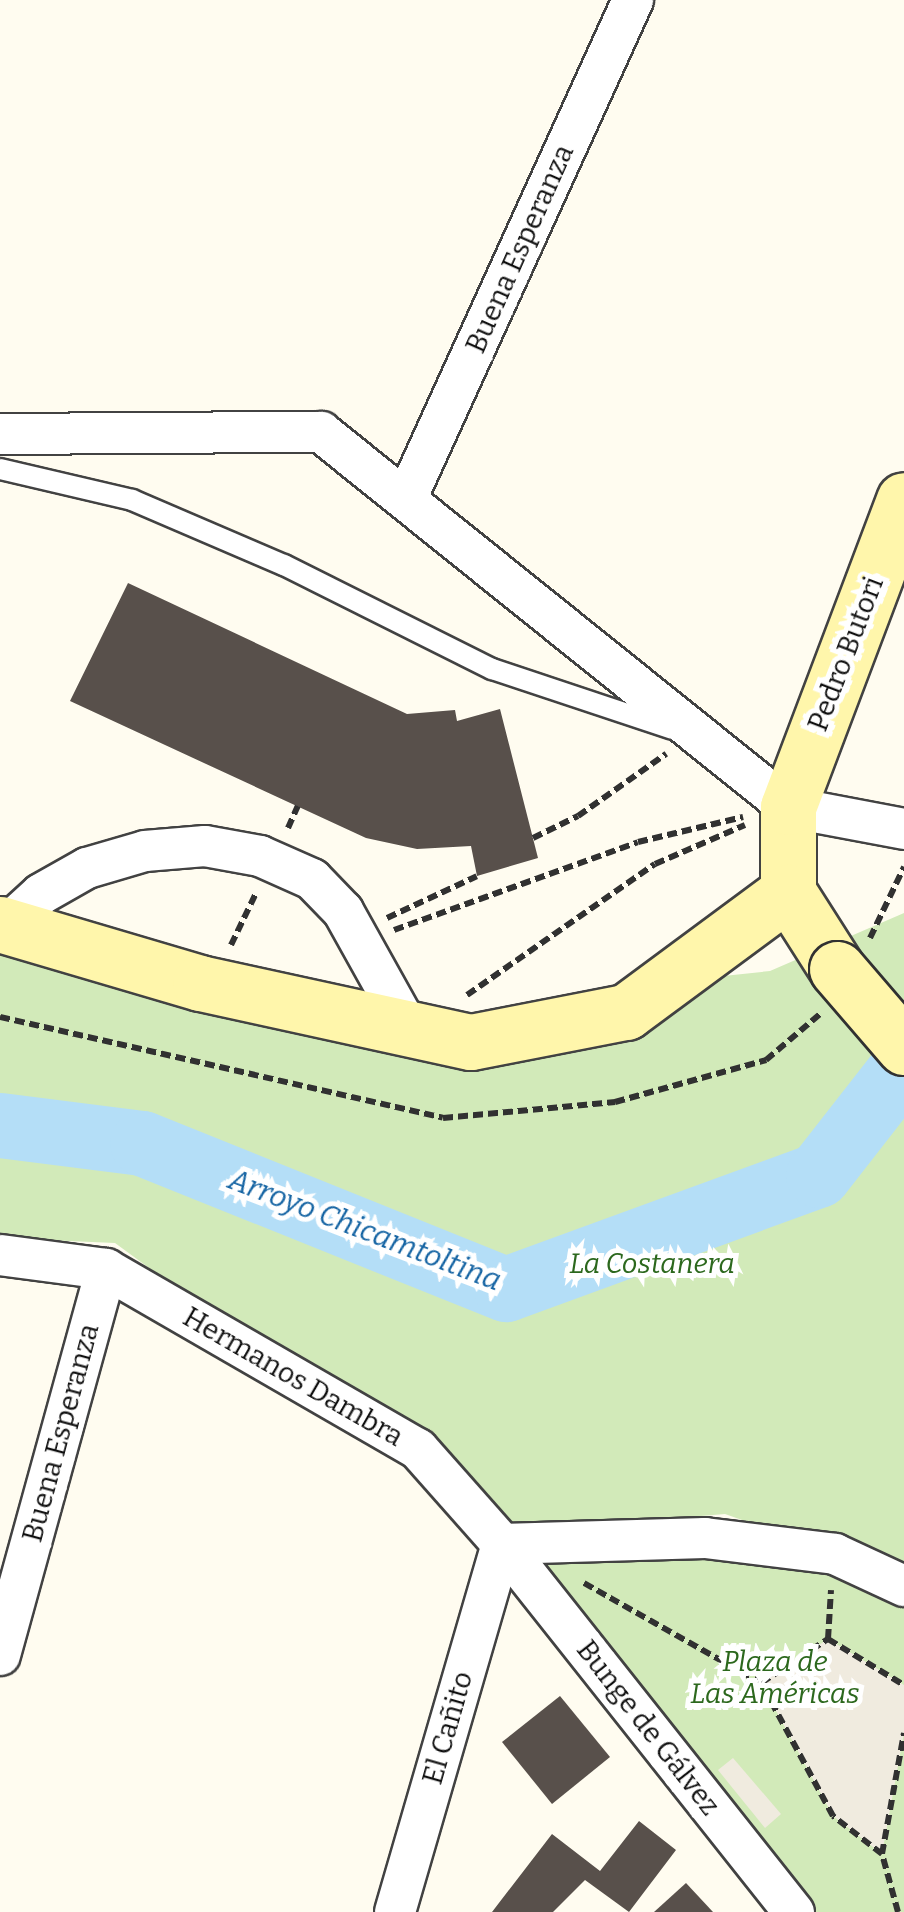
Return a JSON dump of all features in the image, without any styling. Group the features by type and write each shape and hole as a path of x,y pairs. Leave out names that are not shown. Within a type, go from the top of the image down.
{"street":[{"name":"Buena Esperanza","path":"407,497 634,0"},
{"path":"0,434 321,432 407,497 788,807 904,829"},
{"name":"Pedro Butori","path":"788,807 904,500"},
{"path":"788,807 788,892 837,969 904,1047"},
{"path":"3,925 41,894 86,868 144,852 205,846 260,856 312,878 359,939 415,1030"},
{"path":"3,925 200,983 470,1042 626,1012 788,892"},
{"name":"Hermanos Dambra","path":"0,1256 106,1269 418,1449 502,1544"},
{"name":"Buena Esperanza","path":"0,1655 106,1269"},
{"path":"502,1544 704,1538 834,1554 904,1586"},
{"name":"El Cañito","path":"395,1912 502,1544"},
{"name":"Bunge de Gálvez","path":"502,1544 794,1912"}],"lane":[{"path":"0,469 132,500 284,565 492,669 698,737"}],"path":[{"path":"533,838 698,737"},
{"path":"359,939 638,842 788,807"},
{"path":"415,1030 498,968 655,864 788,807"},
{"path":"359,939 477,876"},
{"path":"578,1579 761,1684 833,1816 882,1854"},
{"path":"828,1639 830,1605"},
{"path":"761,1684 828,1639"},
{"path":"828,1639 904,1684"},
{"path":"898,1912 882,1854 904,1734"}],"green space":[{"name":"La Costanera","path":"904,913 904,1577 725,1514 510,1532 115,1243 0,1238 0,933 493,1050 714,977 770,971"},
{"name":"Plaza de Las Américas","path":"705,1538 904,1586 904,1912 794,1912 502,1544"}],"shaded area":[{"path":"828,1639 904,1685 904,1733 882,1854 833,1816 761,1683"},
{"path":"733,1758 781,1814 765,1828 718,1770"}],"building":[{"path":"128,583 407,714 455,710 457,721 500,709 538,858 477,876 471,846 417,849 366,838 70,701"},
{"path":"560,1696 610,1757 552,1804 502,1742"},
{"path":"639,1821 676,1850 629,1912 585,1880 553,1912 492,1912 552,1834 600,1871"},
{"path":"686,1883 713,1912 654,1912"}],"waterway":[{"name":"Arroyo Chicamtoltina","path":"0,1125 142,1143 506,1289 818,1175 904,1065"}]}
